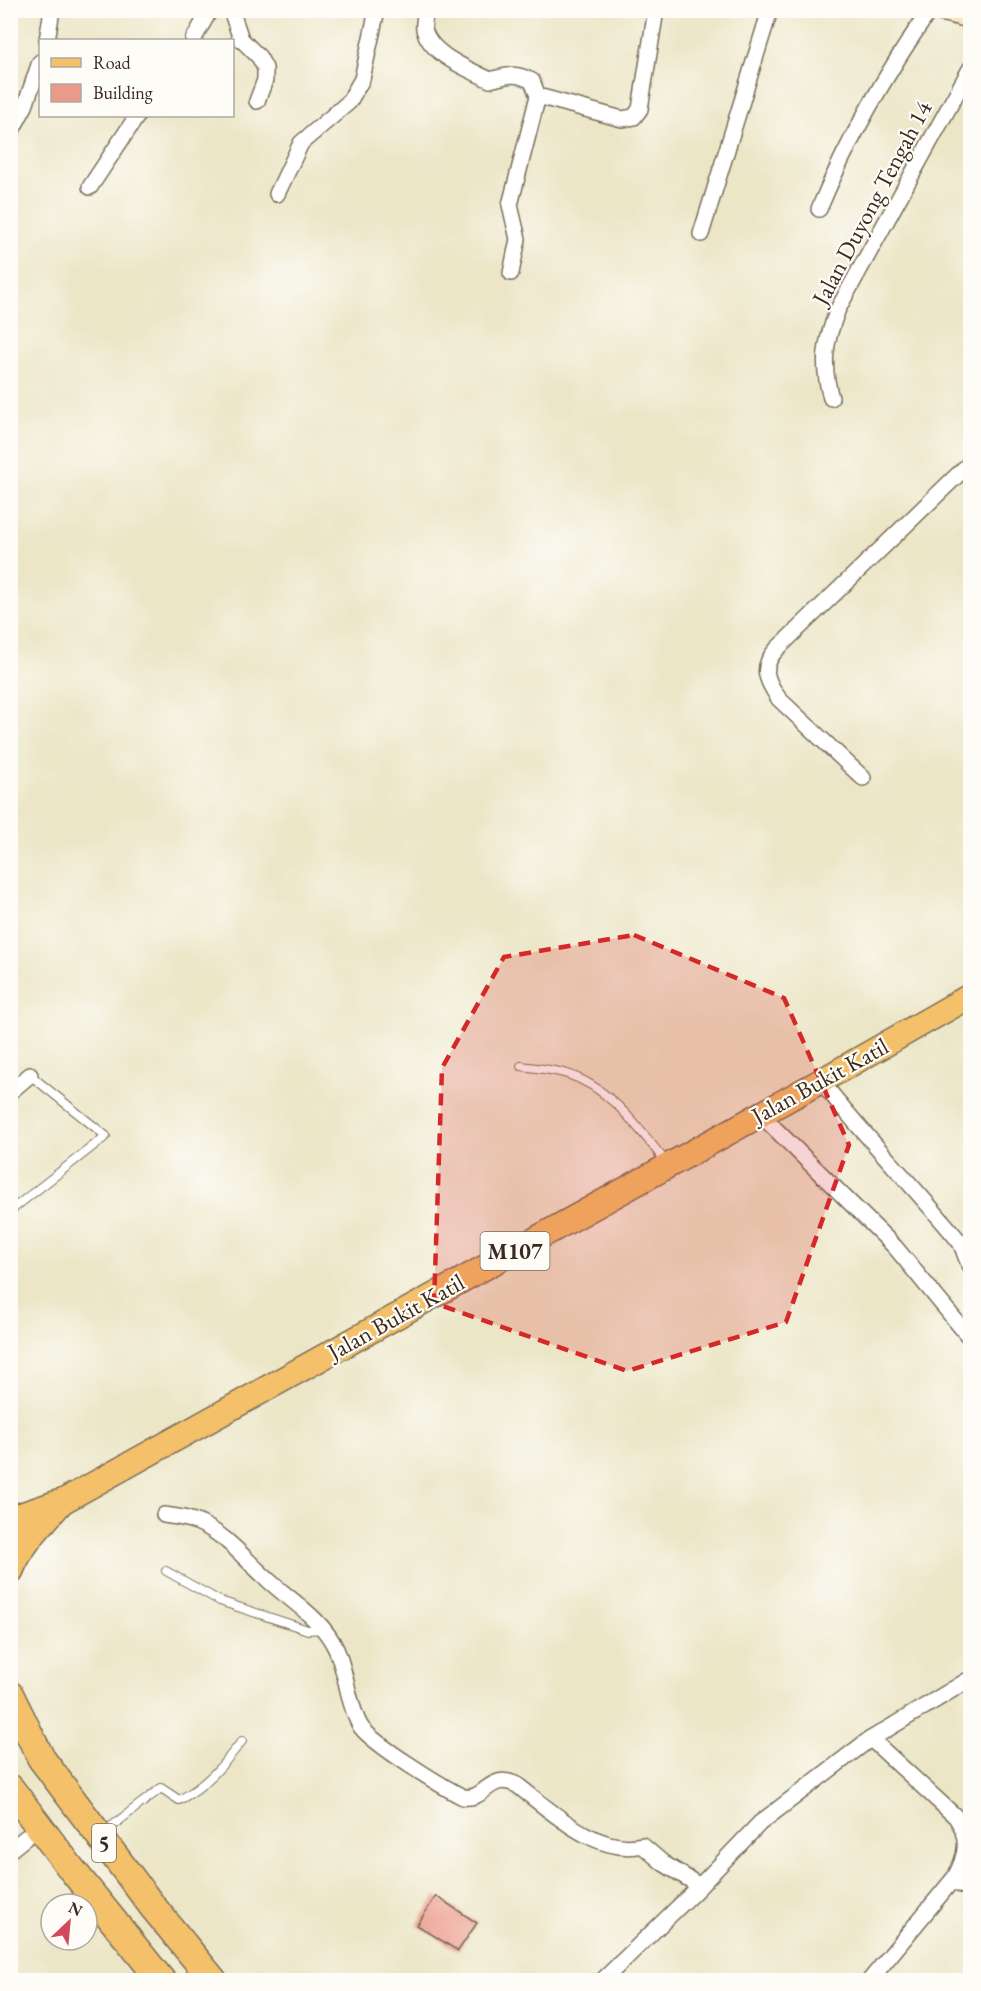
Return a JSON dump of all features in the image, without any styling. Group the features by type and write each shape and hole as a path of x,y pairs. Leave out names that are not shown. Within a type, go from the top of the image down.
{"highway":[{"path":"10,1520 58,1504"},
{"path":"10,1570 31,1534 58,1504"},
{"name":"5","path":"10,1695 41,1758 153,1907 213,1980"},
{"name":"5","path":"10,1788 161,1980"}],"main road":[{"name":"Jalan Bukit Katil","path":"10,1535 58,1504 970,996"}],"street":[{"path":"47,39 52,10"},
{"path":"194,39 210,10"},
{"path":"231,10 241,39 259,57 264,68 265,80 256,100"},
{"path":"277,194 302,143 349,102 362,79 377,10"},
{"path":"426,10 424,30 435,48 445,57 490,80 515,74 524,77 532,81 538,96 510,205 518,239 511,273"},
{"path":"538,96 622,119 634,117 640,109 656,10"},
{"path":"701,234 770,10"},
{"path":"819,209 858,125 905,46 930,10"},
{"path":"941,10 970,16"},
{"path":"10,134 25,106 39,65"},
{"name":"Jalan Duyong Tengah 14","path":"831,398 825,376 826,354 830,330 838,309 970,69"},
{"path":"90,187 135,117"},
{"path":"863,778 779,699 766,674 766,666 777,649 970,463"},
{"path":"10,1092 30,1075"},
{"path":"821,1081 851,1120 883,1153 961,1244 970,1265"},
{"path":"760,1114 896,1247 970,1338"},
{"path":"164,1515 186,1517 207,1527 232,1544 266,1578 324,1629 336,1649 361,1726 393,1752 463,1797 470,1798 496,1781 509,1781 581,1833 630,1848 642,1845 663,1863 700,1886"},
{"path":"603,1980 700,1886 760,1823 871,1739 970,1679"},
{"path":"870,1980 952,1881 960,1868 967,1839 956,1817 871,1739"},
{"path":"10,1850 39,1827"},
{"path":"952,1881 970,1889"}],"lane":[{"path":"521,1066 569,1074 590,1084 612,1100 629,1117 669,1165"},
{"path":"10,1211 106,1136 30,1075"},
{"path":"166,1571 220,1601 308,1630 324,1629"},
{"path":"99,1835 161,1788 179,1800 188,1796 220,1770 242,1741"}],"highlighted area":[{"path":"634,935 784,998 849,1145 786,1322 627,1371 434,1303 442,1068 504,957"}],"building":[{"path":"436,1896 477,1923 458,1951 417,1925"}]}
